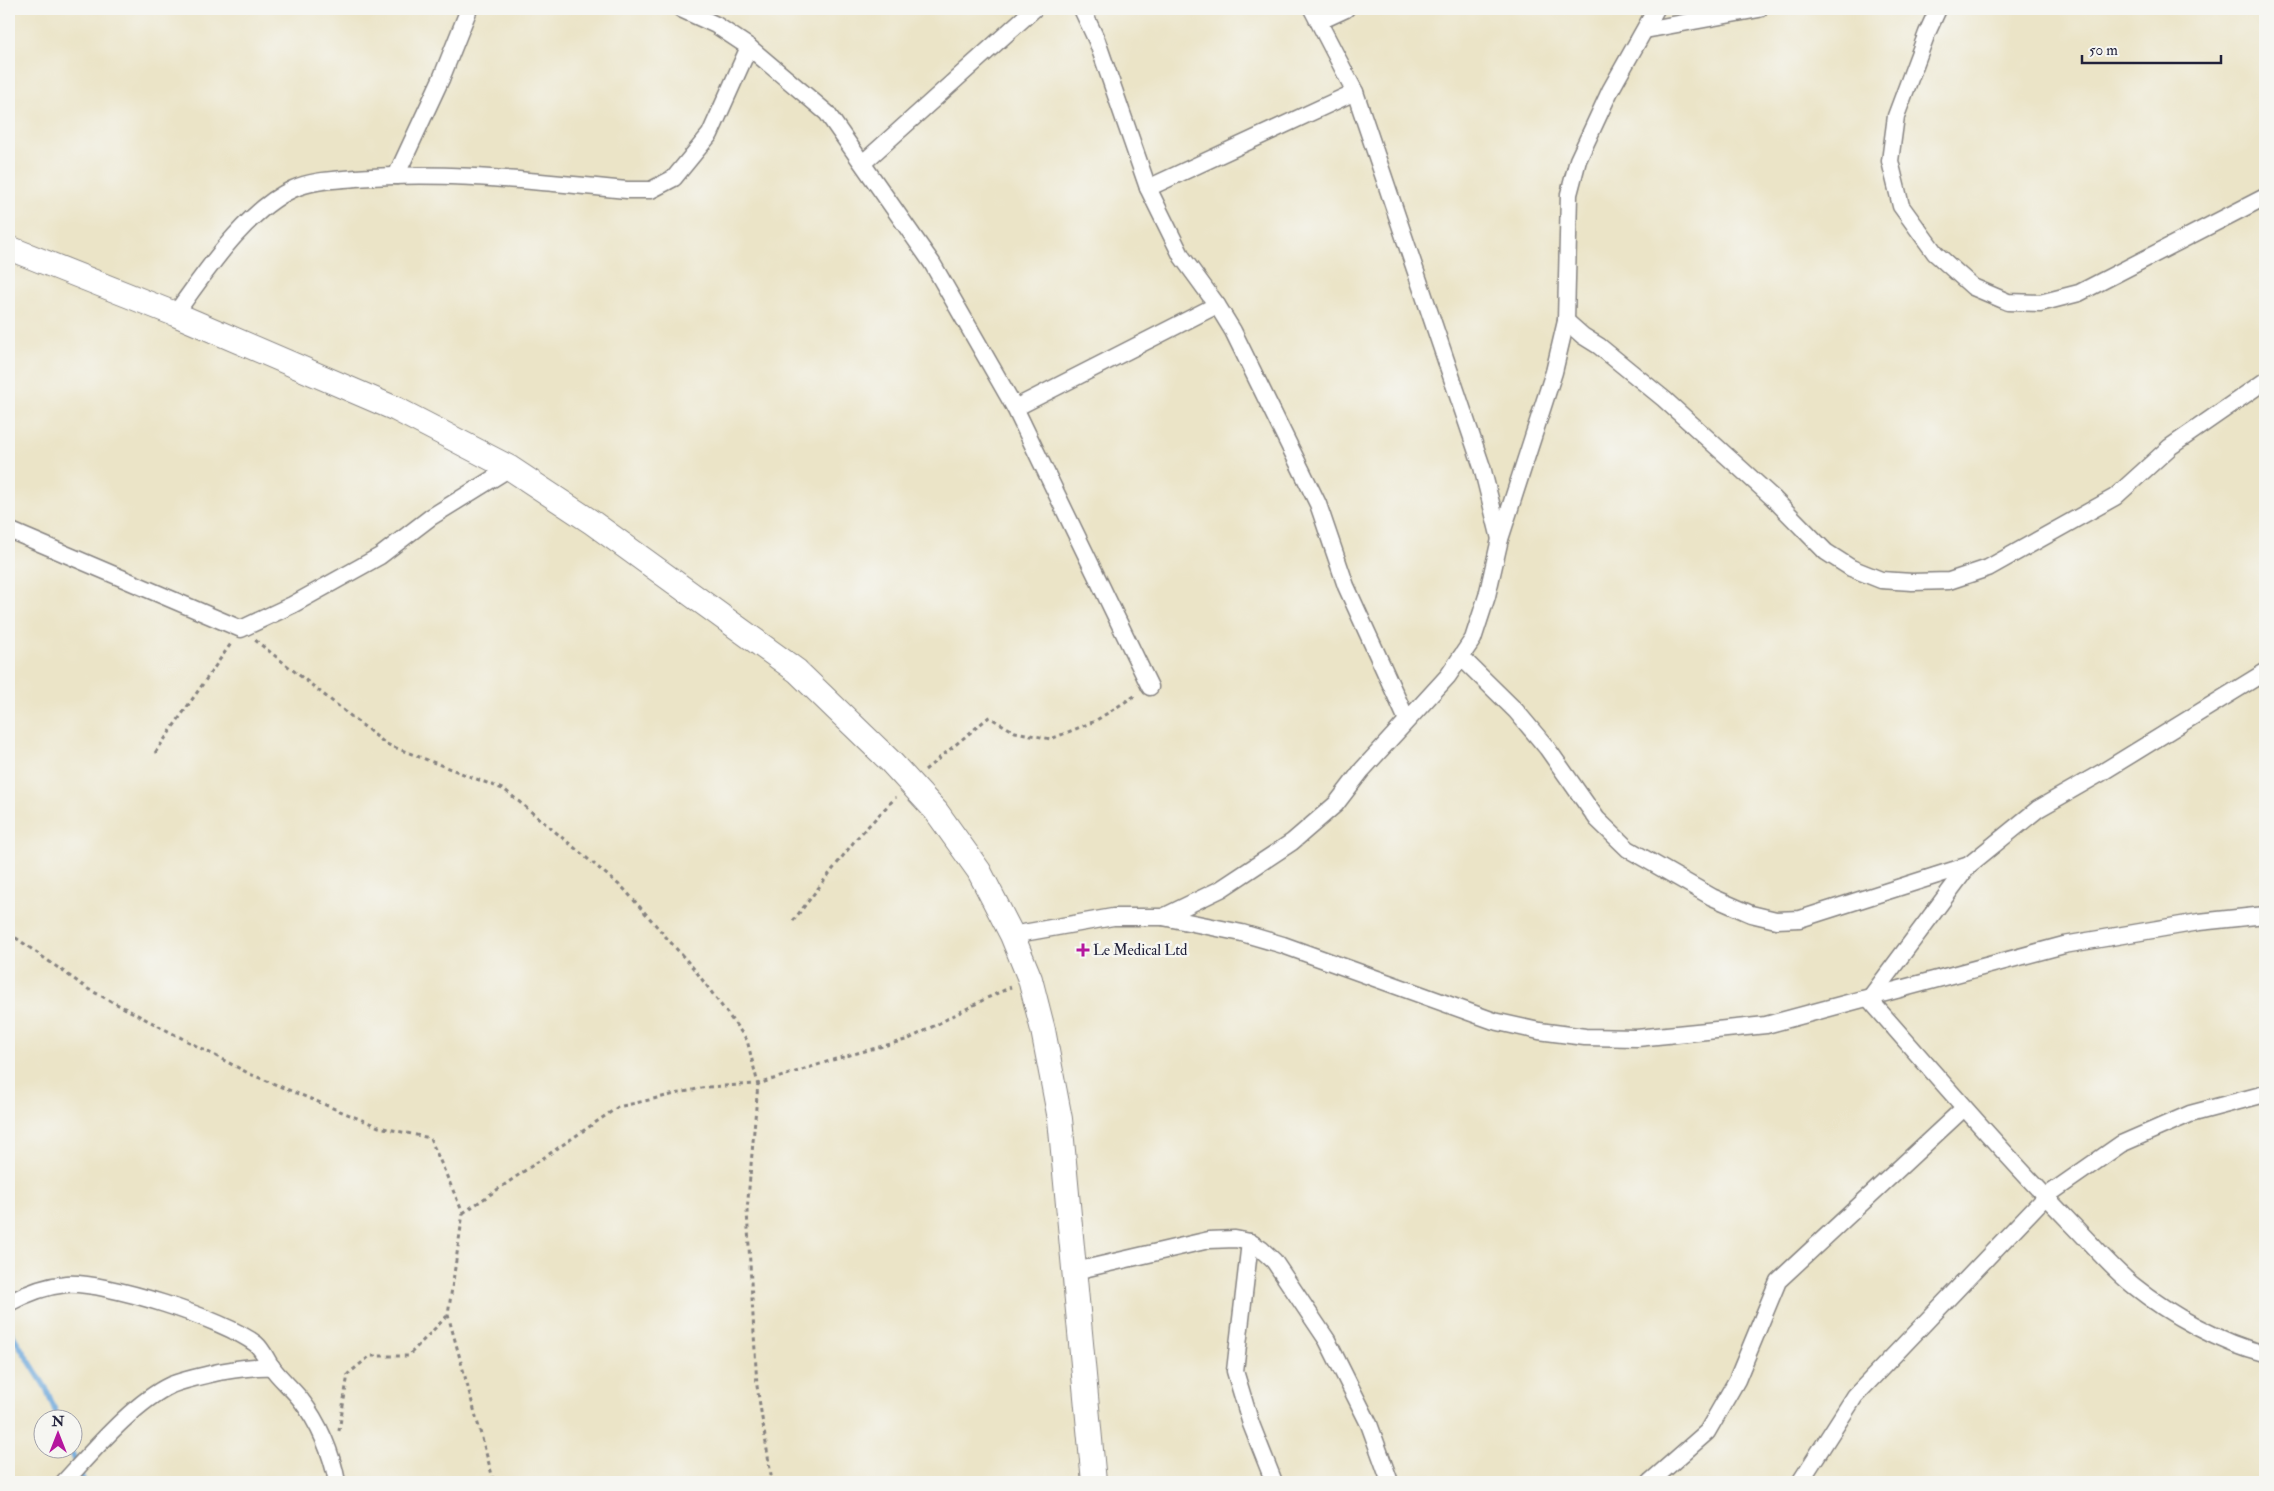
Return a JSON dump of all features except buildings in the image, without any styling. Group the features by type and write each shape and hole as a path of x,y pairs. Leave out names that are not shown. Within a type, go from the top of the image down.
{"main road":[{"path":"9,248 175,314 396,409 510,468 593,522 797,671 910,782 936,811 979,871 1012,935 1030,979 1043,1030 1060,1119 1094,1482"}],"street":[{"path":"396,176 441,78 469,9"},
{"path":"681,9 716,25 749,47 827,113 863,163 932,263 1015,408 1150,687"},
{"path":"863,163 1034,9"},
{"path":"1082,9 1097,41 1148,188 1182,257 1233,331 1318,504 1346,586 1407,720"},
{"path":"1346,9 1316,15 1354,92 1482,467 1500,539"},
{"path":"1163,917 1221,890 1292,842 1336,804 1362,770 1448,676 1473,639 1487,596 1500,539 1554,372 1566,321 1569,194 1578,160 1610,91 1656,9"},
{"path":"1645,30 1759,9"},
{"path":"1938,9 1896,116 1890,161 1901,206 1935,253 1972,287 2008,302 2040,302 2079,293 2265,197"},
{"path":"175,314 230,239 270,204 293,189 317,182 396,176 462,175 627,190 651,190 674,178 710,134 749,47"},
{"path":"1148,188 1354,92"},
{"path":"1015,408 1216,305"},
{"path":"1566,321 1664,399 1772,498 1826,552 1851,568 1882,580 1912,582 1949,581 1988,568 2114,497 2170,447 2265,381"},
{"path":"9,530 241,629 292,605 380,556 431,517 510,468"},
{"path":"1461,657 1516,711 1547,748 1596,819 1628,849 1712,897 1751,914 1776,920 1800,919 1968,865"},
{"path":"1869,999 1968,865 2038,809 2101,773 2265,672"},
{"path":"1012,935 1113,917 1163,917 1242,933 1283,945 1494,1021 1539,1031 1585,1037 1637,1038 1766,1025 1869,999 2002,960 2064,945 2200,922 2265,915"},
{"path":"1869,999 2045,1197 2134,1286 2191,1324 2265,1354"},
{"path":"1800,1482 1855,1396 2045,1197 2121,1144 2190,1114 2265,1094"},
{"path":"1650,1482 1707,1432 1737,1380 1778,1281 1964,1108"},
{"path":"1074,1272 1209,1240 1235,1239 1250,1242 1274,1261 1327,1340 1369,1424 1390,1482"},
{"path":"1250,1242 1235,1371 1251,1424 1274,1482"},
{"path":"9,1303 42,1288 67,1284 87,1284 117,1290 185,1311 246,1338 257,1345 272,1367 302,1401 320,1432 334,1464 337,1482"},
{"path":"64,1482 113,1430 148,1401 170,1386 198,1377 234,1369 272,1367"}],"path":[{"path":"155,753 241,629 386,744 505,790 624,889 694,970 747,1040 758,1084 747,1211 757,1386 772,1482"},
{"path":"793,921 856,839 910,782 989,717 1015,732 1051,739 1095,721 1150,687"},
{"path":"9,933 88,988 250,1074 379,1127 430,1138 463,1213 448,1315 494,1482"},
{"path":"463,1213 618,1107 706,1087 758,1084 839,1058 909,1040 987,998 1030,979"},
{"path":"334,1464 348,1374 370,1356 408,1356 448,1315"}],"waterway":[{"path":"9,1329 46,1388 54,1408"},
{"path":"74,1458 84,1482"}],"place":[{"name":"Le Medical Ltd","path":"1083,950"}]}
